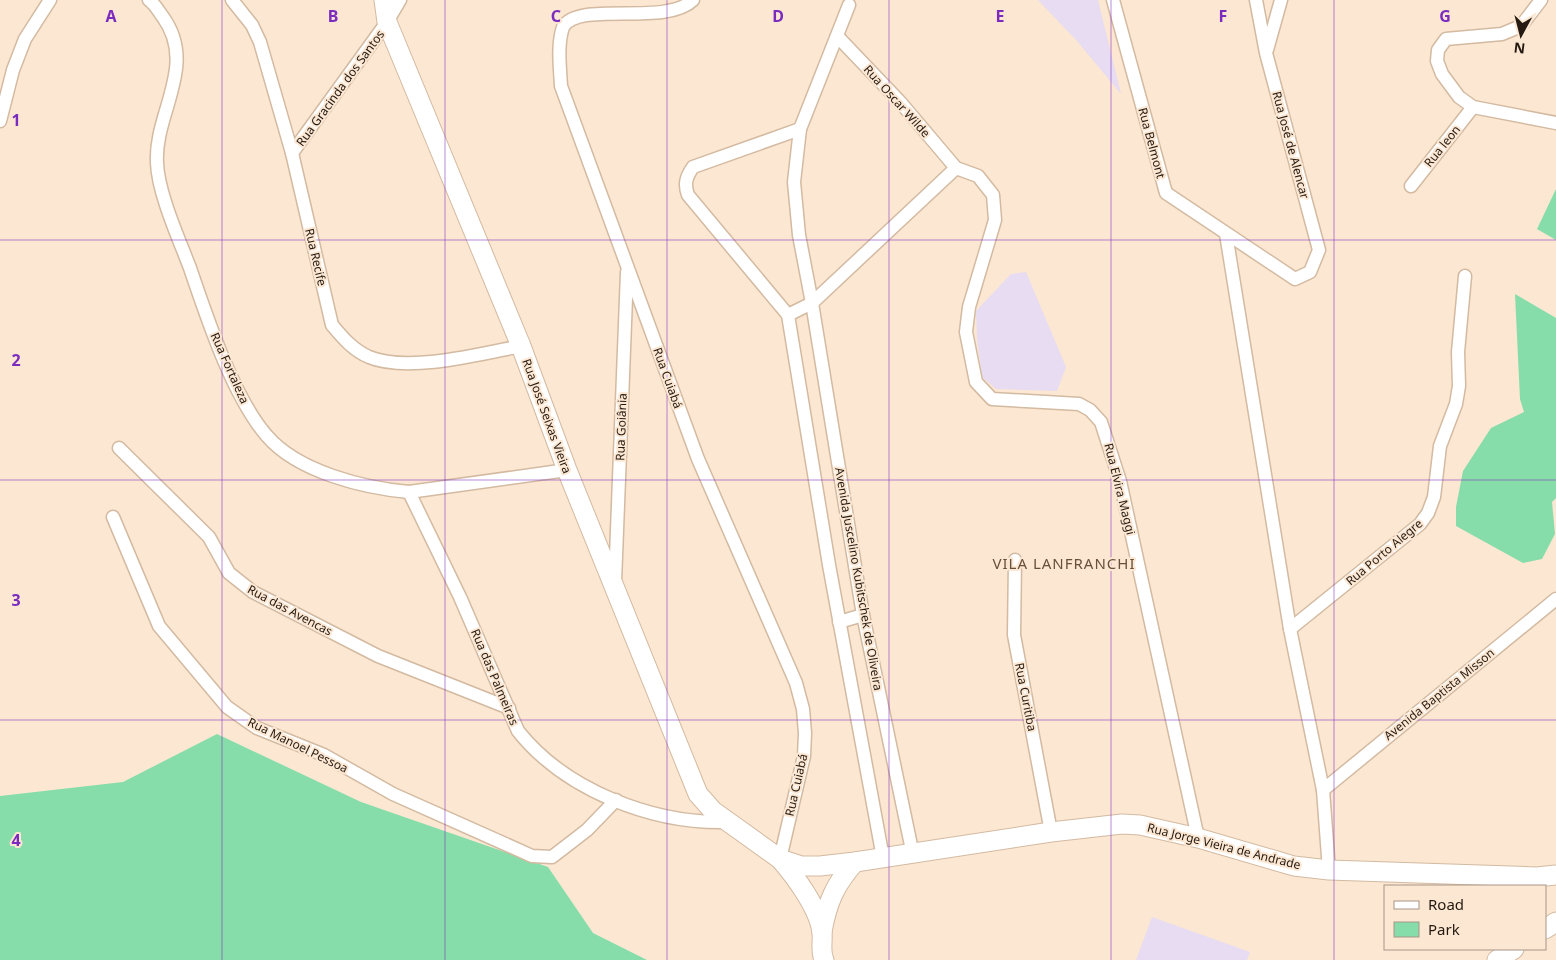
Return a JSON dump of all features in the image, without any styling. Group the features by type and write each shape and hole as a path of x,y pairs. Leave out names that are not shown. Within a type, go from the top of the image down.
{"street":[{"path":"0,121 13,70 25,39 50,0"},
{"name":"Rua Fortaleza","path":"149,0 173,31 178,58 171,99 156,150 160,184 205,312 243,400 268,436 285,452 314,468 364,485 409,492 567,470"},
{"name":"Rua Recife","path":"232,0 252,24 260,42 292,154 332,325 348,344 370,357 394,362 426,362 521,346"},
{"name":"Rua José Seixas Vieira","path":"384,0 387,22 521,346 567,470 698,794 727,822"},
{"name":"Rua Gracinda dos Santos","path":"292,154 387,22 400,0"},
{"name":"Rua Cuiabá","path":"693,0 672,10 600,7 577,13 563,26 559,55 561,86 698,459 786,658 800,700 805,733 804,756 780,859"},
{"name":"Rua Belmont","path":"1113,0 1166,193 1295,279"},
{"name":"Rua José de Alencar","path":"1256,0 1266,52 1319,250 1310,272 1295,279"},
{"path":"1266,52 1281,0"},
{"path":"1541,0 1521,26 1502,34 1446,39 1438,50 1437,62 1442,74 1459,96 1473,107 1556,123"},
{"name":"Avenida Juscelino Kubitschek de Oliveira","path":"849,5 800,129 794,182 799,236 864,615 913,855"},
{"name":"Rua Oscar Wilde","path":"837,36 902,103 956,168"},
{"name":"Rua leon","path":"1410,186 1473,107"},
{"path":"800,129 693,167 687,176 685,186 688,196 788,315 839,622 883,858"},
{"path":"788,315 812,303 956,168"},
{"name":"Rua Elvira Maggi","path":"956,168 978,176 993,195 995,220 969,306 966,332 976,382 992,399 1079,404 1090,410 1101,422 1120,481 1198,838"},
{"path":"1226,234 1290,629 1323,790 1329,870"},
{"name":"Rua Goiânia","path":"615,587 627,267"},
{"name":"Rua Porto Alegre","path":"1290,629 1420,524 1428,513 1434,497 1440,446 1458,395 1458,352 1465,276"},
{"name":"Rua das Avencas","path":"119,448 208,537 229,573 253,592 378,656 509,708"},
{"name":"Rua das Palmeiras","path":"409,492 460,597 518,730 532,749 592,790 616,800 674,819 727,822"},
{"name":"Rua Manoel Pessoa","path":"113,517 159,626 227,707 257,728 324,755 393,794 532,856 552,858 587,830 616,800"},
{"name":"Rua Curitiba","path":"1016,560 1014,635 1051,832"},
{"name":"Avenida Baptista Misson","path":"1323,790 1556,599"},
{"path":"839,622 864,615"},
{"name":"Rua Jorge Vieira de Andrade","path":"727,822 780,859 810,866 913,855 1051,832 1122,824 1140,825 1198,838 1294,866 1329,870 1537,877 1556,875"},
{"path":"780,859 803,887 822,932"},
{"path":"824,960 822,955 822,932 826,908 840,878 855,862"},
{"path":"1497,960 1512,950"}],"shaded area":[{"path":"1038,0 1098,0 1121,94 1077,41"},
{"path":"1026,272 1066,367 1057,391 996,389 982,377 977,339 976,311 1011,274"},
{"path":"1152,917 1250,952 1247,960 1136,960"}],"green space":[{"path":"1556,189 1556,240 1537,229"},
{"path":"1515,294 1556,318 1556,498 1552,502 1555,534 1542,559 1523,563 1456,526 1456,507 1463,471 1491,428 1524,412 1520,399"},
{"path":"217,734 361,802 548,867 593,933 647,960 0,960 0,796 123,782"}],"district":[{"name":"VILA LANFRANCHI","path":"1064,563"}]}
